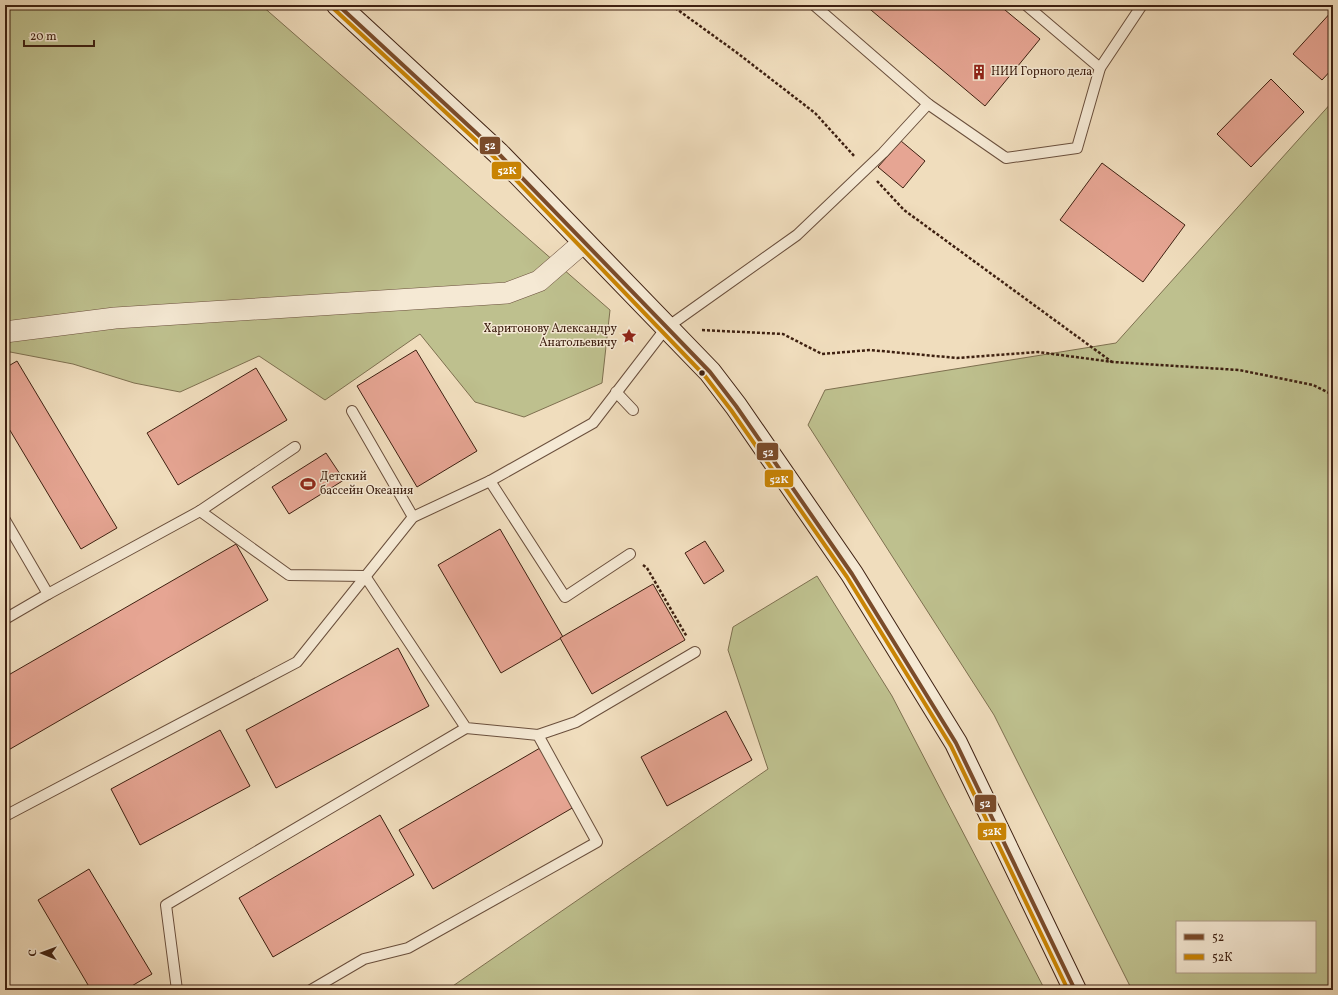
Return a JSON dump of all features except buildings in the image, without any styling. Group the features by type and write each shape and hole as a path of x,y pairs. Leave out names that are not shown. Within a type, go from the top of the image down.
{"street":[{"path":"338,5 498,154 710,372 736,406 852,574 956,743 1075,990"},
{"path":"5,332 115,318 507,293 539,281 584,242"}],"lane":[{"path":"814,5 928,104 1006,158 1078,148 1100,68 1142,5"},
{"path":"1026,5 1100,68"},
{"path":"5,816 297,662 413,517 490,481 592,423 666,328 797,235 882,154 928,104"},
{"path":"616,392 633,410"},
{"path":"352,411 413,517"},
{"path":"5,619 200,511 295,448"},
{"path":"490,481 565,597 630,554"},
{"path":"200,511 289,575 365,576"},
{"path":"5,520 48,594"},
{"path":"365,576 466,728"},
{"path":"177,990 166,905 466,728 538,735 576,722 695,652"},
{"path":"311,990 364,959 408,948 597,842 538,735"}],"path":[{"path":"671,5 736,52 814,113 904,210 1113,362"},
{"path":"666,328 784,334 822,354 870,350 957,358 1038,352 1113,362 1239,370 1313,385 1333,396"},
{"path":"630,554 647,568 695,652"}],"green space":[{"path":"5,5 261,5 610,310 602,383 524,417 475,402 420,334 325,400 259,356 180,392 134,383 73,364 5,351"},
{"path":"1333,101 1333,990 1132,990 994,715 808,425 825,390 1116,343"},
{"path":"817,576 892,696 1045,990 447,990 768,769 728,650 733,627"}],"transit line":[{"name":"52","path":"338,5 498,153 710,372 736,406 852,574 956,743 1075,990"},
{"name":"52К","path":"334,9 494,157 705,376 731,410 847,577 951,746 1068,990"}],"place":[{"name":"НИИ Горного дела","path":"979,72"},
{"name":"Харитонову Александру Анатольевичу","path":"629,336"},
{"name":"Детский бассейн Океания","path":"308,484"}]}
